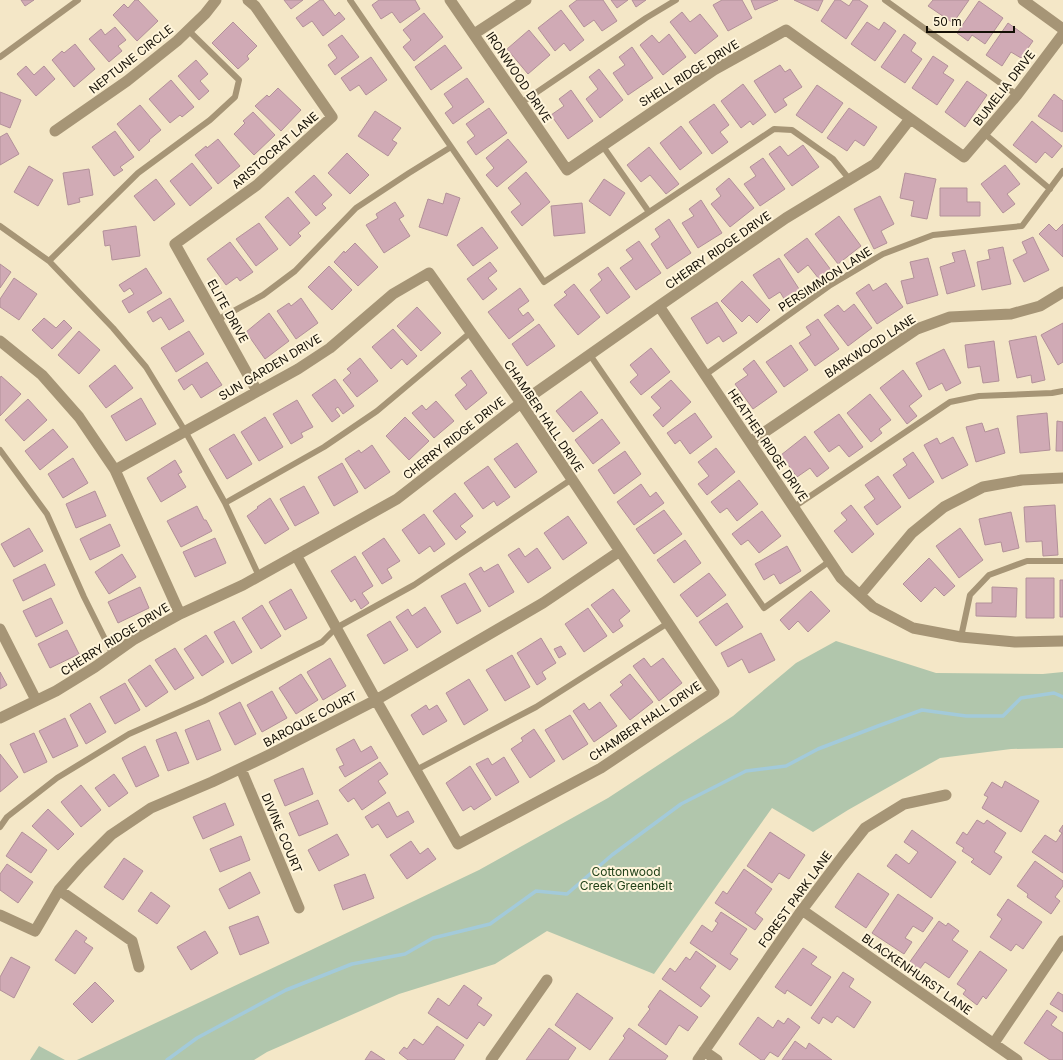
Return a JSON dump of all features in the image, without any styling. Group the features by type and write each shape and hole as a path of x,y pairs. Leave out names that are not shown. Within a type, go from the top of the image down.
{"street":[{"name":"NEPTUNE CIRCLE","path":"55,131 127,81 177,41 205,14 216,0"},
{"name":"ARISTOCRAT LANE","path":"175,244 257,185 332,117 255,6 248,0"},
{"name":"IRONWOOD DRIVE","path":"450,0 567,170"},
{"path":"474,34 526,0"},
{"path":"1023,0 1063,29"},
{"name":"SHELL RIDGE DRIVE","path":"567,170 714,70 786,30 964,157"},
{"name":"BUMELIA DRIVE","path":"964,157 1017,95 1063,34"},
{"name":"CHERRY RIDGE DRIVE","path":"0,718 56,691 133,640 180,614 243,585 397,498 521,403 659,306 786,218 875,164 910,119"},
{"name":"ELITE DRIVE","path":"175,244 257,391"},
{"name":"SUN GARDEN DRIVE","path":"115,470 298,369 330,348 393,294 429,273"},
{"name":"CHAMBER HALL DRIVE","path":"296,555 458,844 601,768 714,692 521,403 429,273"},
{"name":"BARKWOOD LANE","path":"750,442 917,329 950,317 1010,314 1040,306 1063,292"},
{"name":"HEATHER RIDGE DRIVE","path":"659,306 841,578 873,608 913,628 961,637 1015,642 1063,641"},
{"path":"0,341 42,375 79,417 115,470 180,614"},
{"path":"860,595 912,532 944,507 983,487 1022,480 1063,478"},
{"name":"BAROQUE COURT","path":"0,915 35,931 59,890 80,865 111,835 151,808 241,769 376,700 543,603 620,551"},
{"path":"0,630 36,700"},
{"name":"DIVINE COURT","path":"241,769 299,908"},
{"name":"FOREST PARK LANE","path":"701,1056 802,910 865,828 904,804 946,796"},
{"path":"59,890 132,940 139,967"},
{"name":"BLACKENHURST LANE","path":"802,910 1017,1060"},
{"path":"994,1043 1063,941"},
{"path":"491,1060 547,980"},
{"path":"701,1056 717,1060"}],"lane":[{"path":"0,57 78,0"},
{"path":"350,0 544,282 774,129 792,130 832,159 850,180"},
{"path":"521,102 646,18 676,0"},
{"path":"885,0 1017,95"},
{"path":"48,261 138,173 210,120 235,97 239,80 188,30"},
{"path":"985,134 1050,189"},
{"path":"602,145 649,212"},
{"path":"217,320 263,295 295,271 356,208 451,147"},
{"name":"PERSIMMON LANE","path":"705,375 829,286 883,254 932,235 1022,226 1063,171"},
{"path":"0,226 48,261 113,328 146,367 185,431 225,503 259,576"},
{"path":"225,503 324,447 377,411 470,332"},
{"path":"590,355 764,608 830,561"},
{"path":"794,507 950,402 979,396 1052,393 1063,391"},
{"path":"0,450 3,457 47,514 84,597 113,654"},
{"path":"0,827 7,817 57,778 129,734 204,701 322,642 336,628 414,585 572,479"},
{"path":"961,637 970,595 989,575 1026,561 1063,561"},
{"path":"416,770 536,707 668,623"}],"green space":[{"name":"Cottonwood Creek Greenbelt","path":"836,641 936,673 1043,674 1063,672 1063,748 1011,749 940,758 848,810 813,832 772,808 654,974 547,931 495,964 399,994 267,1052 254,1060 77,1060 479,870 608,798 733,716 796,663"},
{"path":"39,1046 65,1060 30,1060"}],"building":[{"path":"21,0 34,0 25,6"},
{"path":"135,0 138,0 158,21 137,41 113,15 124,4 128,8"},
{"path":"284,0 303,0 291,9"},
{"path":"320,0 323,0 335,16 339,12 345,19 323,36 312,21 303,27 296,18"},
{"path":"379,0 415,0 420,9 400,23 392,12 381,19 372,5"},
{"path":"577,0 603,0 617,21 602,31 594,20 584,27 569,6"},
{"path":"611,0 628,0 617,8"},
{"path":"632,0 646,0 636,7"},
{"path":"722,0 742,0 752,18 728,31 713,5"},
{"path":"751,0 778,0 755,10"},
{"path":"794,0 823,0 818,11"},
{"path":"835,0 840,0 849,6 853,0 859,0 868,6 846,39 821,21"},
{"path":"933,0 969,0 953,23 928,6"},
{"path":"979,1 1003,18 985,44 972,35 968,41 957,33"},
{"path":"561,10 584,40 570,51 564,43 555,51 538,28"},
{"path":"682,12 690,22 700,14 718,36 695,54 670,22"},
{"path":"424,13 443,37 414,61 403,47 411,40 403,30"},
{"path":"233,22 257,46 247,56 249,59 238,69 212,43"},
{"path":"867,22 879,30 884,22 896,31 875,61 851,44"},
{"path":"1008,23 1033,41 1021,58 1011,52 1002,66 986,55"},
{"path":"115,27 126,40 118,46 122,51 109,62 89,39 101,29 105,35"},
{"path":"529,30 550,55 528,74 507,49"},
{"path":"669,34 686,57 663,75 640,45 652,35 659,43"},
{"path":"904,34 916,43 911,51 922,59 905,83 881,67"},
{"path":"342,35 359,57 335,75 328,65 337,58 328,45"},
{"path":"75,44 95,69 74,87 52,60 62,51 64,53"},
{"path":"445,45 462,68 431,90 415,67"},
{"path":"632,47 653,78 628,95 613,73 625,65 619,57"},
{"path":"933,56 948,66 943,73 954,80 937,105 912,88"},
{"path":"371,57 387,80 366,95 359,85 350,91 341,78"},
{"path":"196,60 208,74 200,81 209,91 199,100 178,76"},
{"path":"780,65 785,72 790,69 802,87 783,99 787,105 775,113 754,81"},
{"path":"26,66 34,75 44,66 55,79 36,96 17,74"},
{"path":"599,69 623,100 600,118 586,99 598,89 589,77"},
{"path":"467,78 484,102 453,124 445,113 453,107 444,94"},
{"path":"171,80 194,107 182,117 180,115 170,123 149,99"},
{"path":"967,81 987,95 965,127 945,112"},
{"path":"743,84 766,115 753,125 750,121 741,128 721,101"},
{"path":"817,85 843,103 822,133 796,115"},
{"path":"278,88 301,110 281,131 255,106 267,95 269,97"},
{"path":"571,90 593,121 568,139 551,115 564,106 559,99"},
{"path":"0,92 21,100 10,128 0,124"},
{"path":"1054,94 1063,101 1062,132 1038,116"},
{"path":"714,104 729,125 720,132 728,142 712,154 689,122"},
{"path":"140,105 161,130 139,151 117,124"},
{"path":"489,108 507,133 476,155 467,142 475,136 466,124"},
{"path":"849,108 877,127 864,146 855,140 847,151 827,138"},
{"path":"375,111 401,128 392,140 397,143 388,156 358,136"},
{"path":"253,112 275,135 254,155 234,134 245,123 243,121"},
{"path":"1032,121 1062,146 1052,158 1045,152 1036,163 1013,145"},
{"path":"681,126 702,153 680,170 660,143"},
{"path":"115,131 134,157 120,167 123,170 114,176 92,147"},
{"path":"7,133 19,154 0,165 0,137"},
{"path":"218,139 240,166 218,184 195,155"},
{"path":"508,139 527,162 497,187 486,175 494,168 486,158"},
{"path":"803,145 819,167 792,186 769,154 780,146 788,156"},
{"path":"649,147 679,184 666,194 650,175 641,182 627,165"},
{"path":"347,153 369,175 350,194 328,173"},
{"path":"763,158 785,189 760,206 744,184 756,176 750,167"},
{"path":"192,163 212,188 190,206 170,181"},
{"path":"1005,165 1020,184 1007,194 1015,204 1003,213 981,184"},
{"path":"29,166 53,180 38,206 14,192"},
{"path":"89,169 93,195 79,198 80,202 68,205 63,173"},
{"path":"526,172 550,202 522,226 511,212 521,204 508,188"},
{"path":"905,173 936,179 927,219 911,216 914,201 900,198"},
{"path":"314,175 332,195 322,204 326,208 316,216 295,192"},
{"path":"729,178 754,208 730,227 711,204 721,196 716,189"},
{"path":"156,179 175,204 154,221 134,196"},
{"path":"604,179 625,193 610,216 589,201"},
{"path":"940,188 967,188 967,202 980,202 980,216 940,216"},
{"path":"446,193 460,198 447,236 419,227 428,199 443,204"},
{"path":"880,196 894,224 881,231 887,243 874,249 854,209"},
{"path":"288,197 310,223 298,233 301,236 290,246 265,217"},
{"path":"701,200 722,233 698,248 682,223 694,216 689,209"},
{"path":"395,202 404,216 399,219 410,236 384,253 366,225 378,218 376,214"},
{"path":"582,203 585,233 554,236 551,206"},
{"path":"839,216 861,246 838,264 815,234"},
{"path":"669,219 691,253 667,269 651,244 660,237 655,229"},
{"path":"259,223 278,249 256,266 236,239"},
{"path":"1049,224 1056,231 1063,224 1063,257 1039,234"},
{"path":"136,226 140,256 112,260 110,245 105,246 103,231"},
{"path":"482,227 498,248 473,266 457,245"},
{"path":"1033,237 1049,270 1024,282 1013,260 1027,253 1022,242"},
{"path":"807,238 831,270 819,279 808,265 798,273 784,255"},
{"path":"639,241 661,273 636,290 620,268 633,259 626,250"},
{"path":"230,242 253,272 240,281 237,277 226,285 207,259"},
{"path":"355,243 378,267 358,286 334,262 344,251 345,253"},
{"path":"1003,247 1011,284 982,290 977,262 990,259 988,250"},
{"path":"965,250 975,286 947,294 940,267 955,262 952,253"},
{"path":"779,258 801,292 786,302 780,292 769,299 753,275"},
{"path":"928,258 938,295 907,304 901,281 914,278 910,262"},
{"path":"490,262 497,271 488,278 497,289 483,300 467,279"},
{"path":"0,264 11,272 0,288"},
{"path":"329,266 352,290 332,310 308,287"},
{"path":"608,267 630,297 607,314 590,290 602,280 598,274"},
{"path":"146,268 162,293 129,313 122,301 134,294 130,288 124,292 119,285"},
{"path":"14,278 37,294 19,320 0,307 0,299"},
{"path":"742,281 770,310 757,323 749,315 742,322 721,301"},
{"path":"886,283 903,307 877,324 856,293 869,284 873,291"},
{"path":"574,284 600,317 578,335 554,305 567,295 564,292"},
{"path":"520,288 529,301 518,309 523,316 528,312 534,320 509,339 488,312"},
{"path":"170,298 184,321 169,330 161,317 153,322 147,312"},
{"path":"301,298 318,323 296,339 277,311 289,303 291,306"},
{"path":"717,302 737,333 723,342 719,336 707,344 691,318"},
{"path":"854,304 872,328 848,346 824,315 838,305 844,312"},
{"path":"417,307 441,333 421,351 397,326"},
{"path":"269,313 289,341 265,359 246,332"},
{"path":"44,318 56,328 64,320 72,328 52,349 32,330"},
{"path":"818,319 839,349 815,366 799,343 811,335 806,327"},
{"path":"1063,323 1063,362 1058,365 1041,335"},
{"path":"539,324 555,346 527,366 512,344"},
{"path":"393,329 417,356 407,365 402,359 391,369 372,347"},
{"path":"79,331 100,350 79,374 58,355"},
{"path":"189,331 204,354 176,372 161,348"},
{"path":"1036,336 1045,380 1032,383 1031,375 1017,378 1009,341"},
{"path":"994,341 999,381 983,383 980,366 968,368 965,345"},
{"path":"791,345 808,370 784,387 766,362"},
{"path":"651,348 670,372 641,395 630,382 638,375 630,365"},
{"path":"944,349 961,383 946,391 942,383 929,390 916,363"},
{"path":"360,358 378,381 357,397 343,380 351,373 347,369"},
{"path":"754,360 777,392 753,409 735,384 748,375 743,369"},
{"path":"207,362 222,385 201,398 192,384 184,390 178,380"},
{"path":"115,365 133,388 106,408 89,386"},
{"path":"471,370 487,393 466,410 455,395 467,385 461,378"},
{"path":"903,370 922,396 909,406 917,416 907,424 880,388"},
{"path":"1,376 21,394 0,416 0,378"},
{"path":"335,379 354,406 343,414 338,407 335,409 340,416 332,422 312,395"},
{"path":"671,380 691,402 663,427 653,415 661,408 651,397"},
{"path":"581,391 598,413 573,432 556,411"},
{"path":"870,394 891,420 879,429 882,433 871,442 847,413"},
{"path":"141,398 156,424 126,441 111,416"},
{"path":"28,399 47,420 24,441 5,420"},
{"path":"297,400 313,427 301,433 303,437 291,444 273,414"},
{"path":"436,401 454,421 434,438 412,413 422,405 426,410"},
{"path":"695,413 712,437 690,454 680,440 675,444 667,433"},
{"path":"1047,413 1050,450 1020,453 1017,416"},
{"path":"839,414 863,447 849,457 839,445 829,452 814,432"},
{"path":"265,417 283,447 259,461 241,432"},
{"path":"405,417 429,441 409,460 386,436"},
{"path":"602,419 620,443 593,464 575,440"},
{"path":"1057,421 1063,422 1063,451 1056,451"},
{"path":"982,423 985,432 998,428 1005,453 976,462 966,427"},
{"path":"53,429 68,447 40,470 25,451"},
{"path":"234,434 252,464 227,479 209,449"},
{"path":"805,436 829,468 817,477 810,468 797,477 781,455"},
{"path":"953,437 968,465 942,479 924,445 937,438 940,444"},
{"path":"517,443 537,472 515,488 494,459"},
{"path":"372,445 390,472 365,489 345,459 359,450 361,453"},
{"path":"716,448 735,472 707,495 698,484 709,476 698,462"},
{"path":"625,451 641,474 614,494 598,470"},
{"path":"913,452 934,482 909,499 893,475 907,465 903,459"},
{"path":"73,458 88,483 63,498 48,474"},
{"path":"175,460 182,472 178,474 186,487 161,502 147,478"},
{"path":"342,463 358,492 334,506 318,477"},
{"path":"488,466 510,497 497,506 494,501 483,509 464,483"},
{"path":"878,476 901,507 877,525 864,507 875,499 865,485"},
{"path":"739,480 758,504 737,521 727,508 720,513 711,502"},
{"path":"641,484 650,497 656,492 664,503 634,525 617,502"},
{"path":"304,486 319,513 295,526 280,499"},
{"path":"95,491 106,516 76,528 66,504"},
{"path":"455,493 473,516 460,526 466,532 456,540 433,511"},
{"path":"270,498 289,529 265,544 247,516"},
{"path":"851,505 874,534 852,553 834,531 847,520 841,513"},
{"path":"1055,505 1058,555 1043,556 1042,541 1026,542 1024,507"},
{"path":"197,506 204,520 206,520 212,531 181,547 167,521"},
{"path":"664,510 682,534 654,554 636,529"},
{"path":"762,511 781,536 759,553 748,540 741,545 732,534"},
{"path":"1011,512 1019,548 1003,552 1001,542 985,545 979,519"},
{"path":"424,514 445,544 434,552 430,546 419,554 402,530"},
{"path":"568,516 587,543 563,560 544,533"},
{"path":"110,524 120,546 90,560 80,539"},
{"path":"29,528 43,551 14,567 1,544"},
{"path":"960,528 983,560 959,578 936,546"},
{"path":"215,538 226,563 195,577 183,552"},
{"path":"384,538 400,561 387,569 392,578 382,584 362,553"},
{"path":"685,540 701,563 674,583 657,560"},
{"path":"787,546 801,571 780,584 774,574 764,580 755,564"},
{"path":"519,548 525,557 537,548 551,568 528,583 508,555"},
{"path":"122,554 136,577 109,594 95,572"},
{"path":"355,556 373,586 362,593 369,603 361,609 355,599 351,602 331,571"},
{"path":"929,558 955,586 944,596 935,587 921,602 903,584"},
{"path":"45,564 55,585 23,601 13,580"},
{"path":"498,564 514,592 489,607 469,574 481,567 484,572"},
{"path":"709,573 726,595 697,617 680,595"},
{"path":"1026,578 1054,578 1054,618 1026,618"},
{"path":"1060,580 1063,580 1063,617 1060,617"},
{"path":"465,583 481,611 457,624 441,596"},
{"path":"140,587 149,608 118,623 108,602"},
{"path":"992,587 1017,588 1016,617 976,616 976,603 992,603"},
{"path":"291,589 307,618 285,630 269,602"},
{"path":"613,589 630,611 619,620 623,626 613,633 591,605"},
{"path":"811,591 830,611 808,632 798,621 789,630 780,620"},
{"path":"51,598 63,623 36,637 23,611"},
{"path":"727,603 743,627 716,646 699,622"},
{"path":"262,605 281,636 261,649 242,618"},
{"path":"425,607 441,632 417,648 396,617 408,609 412,616"},
{"path":"588,608 607,636 584,652 565,624"},
{"path":"234,621 252,652 232,664 214,632"},
{"path":"390,621 408,650 384,664 367,635"},
{"path":"67,630 79,654 50,668 38,644"},
{"path":"761,633 775,660 749,673 742,659 728,667 721,653"},
{"path":"206,635 224,662 202,676 184,649"},
{"path":"541,638 556,663 542,672 546,679 537,685 517,653"},
{"path":"561,646 566,654 559,658 554,649"},
{"path":"175,648 194,678 175,690 155,660"},
{"path":"512,655 530,687 505,701 486,670"},
{"path":"330,658 346,686 323,700 307,672"},
{"path":"644,658 651,667 663,658 682,683 659,701 633,666"},
{"path":"150,665 168,692 146,707 128,680"},
{"path":"0,672 7,685 0,689"},
{"path":"301,674 318,700 296,714 279,688"},
{"path":"630,674 653,702 630,720 610,695 623,685 620,682"},
{"path":"469,679 488,710 464,725 446,693"},
{"path":"125,683 140,710 115,724 100,697"},
{"path":"272,691 287,718 262,732 247,705"},
{"path":"240,702 256,734 235,745 219,713"},
{"path":"600,702 617,726 594,742 573,711 584,703 589,710"},
{"path":"90,703 106,732 86,744 70,715"},
{"path":"426,705 429,710 437,705 447,721 423,735 411,715"},
{"path":"570,715 588,744 563,760 545,730"},
{"path":"65,718 78,746 53,758 39,731"},
{"path":"209,720 221,750 197,760 185,730"},
{"path":"534,729 555,761 530,778 511,749 523,741 521,738"},
{"path":"176,732 189,763 168,771 156,740"},
{"path":"34,733 47,762 24,773 10,744"},
{"path":"354,739 361,752 371,746 378,758 345,777 339,767 344,765 336,749"},
{"path":"145,746 159,776 136,787 122,758"},
{"path":"0,754 18,777 0,792"},
{"path":"504,757 519,782 496,796 476,764 488,758 492,765"},
{"path":"380,762 388,774 378,781 386,793 362,810 354,798 348,802 339,790"},
{"path":"470,766 491,799 474,810 471,806 463,811 446,783"},
{"path":"303,768 313,794 285,806 274,780"},
{"path":"114,774 128,793 109,807 95,788"},
{"path":"1005,781 1039,801 1021,832 982,808 988,797 984,795 992,782 1002,788"},
{"path":"81,785 101,810 81,827 61,802"},
{"path":"318,800 328,824 299,836 289,813"},
{"path":"389,802 397,817 408,811 414,822 387,838 378,824 372,828 365,817"},
{"path":"225,803 234,825 203,839 193,817"},
{"path":"48,809 74,834 58,850 32,826"},
{"path":"977,820 984,824 987,820 1006,833 994,852 1002,857 990,875 971,862 974,859 962,851 964,848 956,843 963,832 967,835"},
{"path":"1063,825 1063,873 1032,852 1045,835 1056,842 1062,833 1059,831"},
{"path":"912,830 956,862 931,898 887,866 896,854 909,864 918,852 904,842"},
{"path":"22,832 47,850 31,873 6,856"},
{"path":"770,832 805,855 789,879 779,873 772,883 747,866"},
{"path":"337,834 349,855 319,871 308,850"},
{"path":"241,836 250,860 220,872 210,849"},
{"path":"411,841 420,854 428,848 436,859 407,879 390,855"},
{"path":"124,858 143,871 123,900 104,887"},
{"path":"1035,861 1063,881 1063,886 1055,897 1060,901 1051,914 1027,897 1028,894 1017,886"},
{"path":"7,864 33,882 18,903 0,890 0,874"},
{"path":"744,869 772,889 755,913 763,919 755,930 715,903 723,891 727,894"},
{"path":"250,872 260,893 229,909 219,889"},
{"path":"858,873 889,894 866,928 835,907"},
{"path":"365,874 374,898 343,910 334,885"},
{"path":"151,892 170,906 157,924 138,911"},
{"path":"898,894 933,918 923,932 913,926 905,938 912,942 904,954 872,933"},
{"path":"1008,899 1042,922 1023,949 1016,944 1011,951 990,937 1002,919 997,915"},
{"path":"721,912 747,929 730,954 738,959 730,970 690,943 702,925 712,932 718,923 715,921"},
{"path":"258,916 269,943 240,955 229,927"},
{"path":"939,921 946,926 948,923 959,931 952,940 968,951 949,978 925,962 919,970 909,963"},
{"path":"76,930 87,938 84,942 93,948 75,974 55,960"},
{"path":"205,931 218,953 191,970 177,947"},
{"path":"803,948 817,957 811,964 831,977 811,1006 787,990 785,994 775,987"},
{"path":"696,951 716,966 700,988 710,996 701,1007 662,979 670,968 675,972 686,957 690,960"},
{"path":"980,951 1007,970 986,999 983,996 977,1005 963,994 966,990 957,984"},
{"path":"11,957 30,967 14,998 0,990 0,977"},
{"path":"843,972 854,979 849,987 871,1002 854,1028 837,1016 832,1023 823,1017 819,1024 811,1018"},
{"path":"95,982 114,1001 92,1023 73,1004"},
{"path":"464,985 482,998 477,1005 492,1015 484,1026 479,1022 467,1039 428,1013 438,998 449,1006"},
{"path":"660,990 698,1017 688,1031 679,1025 666,1045 638,1025 650,1009 648,1007"},
{"path":"1058,992 1063,995 1063,1012 1050,1004"},
{"path":"577,993 613,1018 590,1050 555,1025"},
{"path":"1047,1010 1057,1017 1051,1025 1063,1033 1063,1060 1050,1060 1024,1043"},
{"path":"758,1017 773,1028 778,1020 784,1024 788,1018 800,1027 778,1057 770,1052 764,1060 761,1060 739,1044"},
{"path":"437,1026 464,1045 454,1060 408,1060 399,1053 404,1047 407,1049 414,1039 423,1045"},
{"path":"549,1028 576,1048 568,1060 526,1060"},
{"path":"629,1028 668,1056 665,1060 609,1060 625,1038 623,1036"},
{"path":"795,1041 806,1049 809,1043 832,1060 782,1060"},
{"path":"371,1051 385,1060 365,1060"}],"waterway":[{"path":"167,1060 197,1038 286,990 352,964 405,954 433,938 490,924 536,891 567,894 612,855 681,804 746,771 786,766 818,749 922,710 966,716 1003,716 1021,698 1054,693 1063,697"}]}
